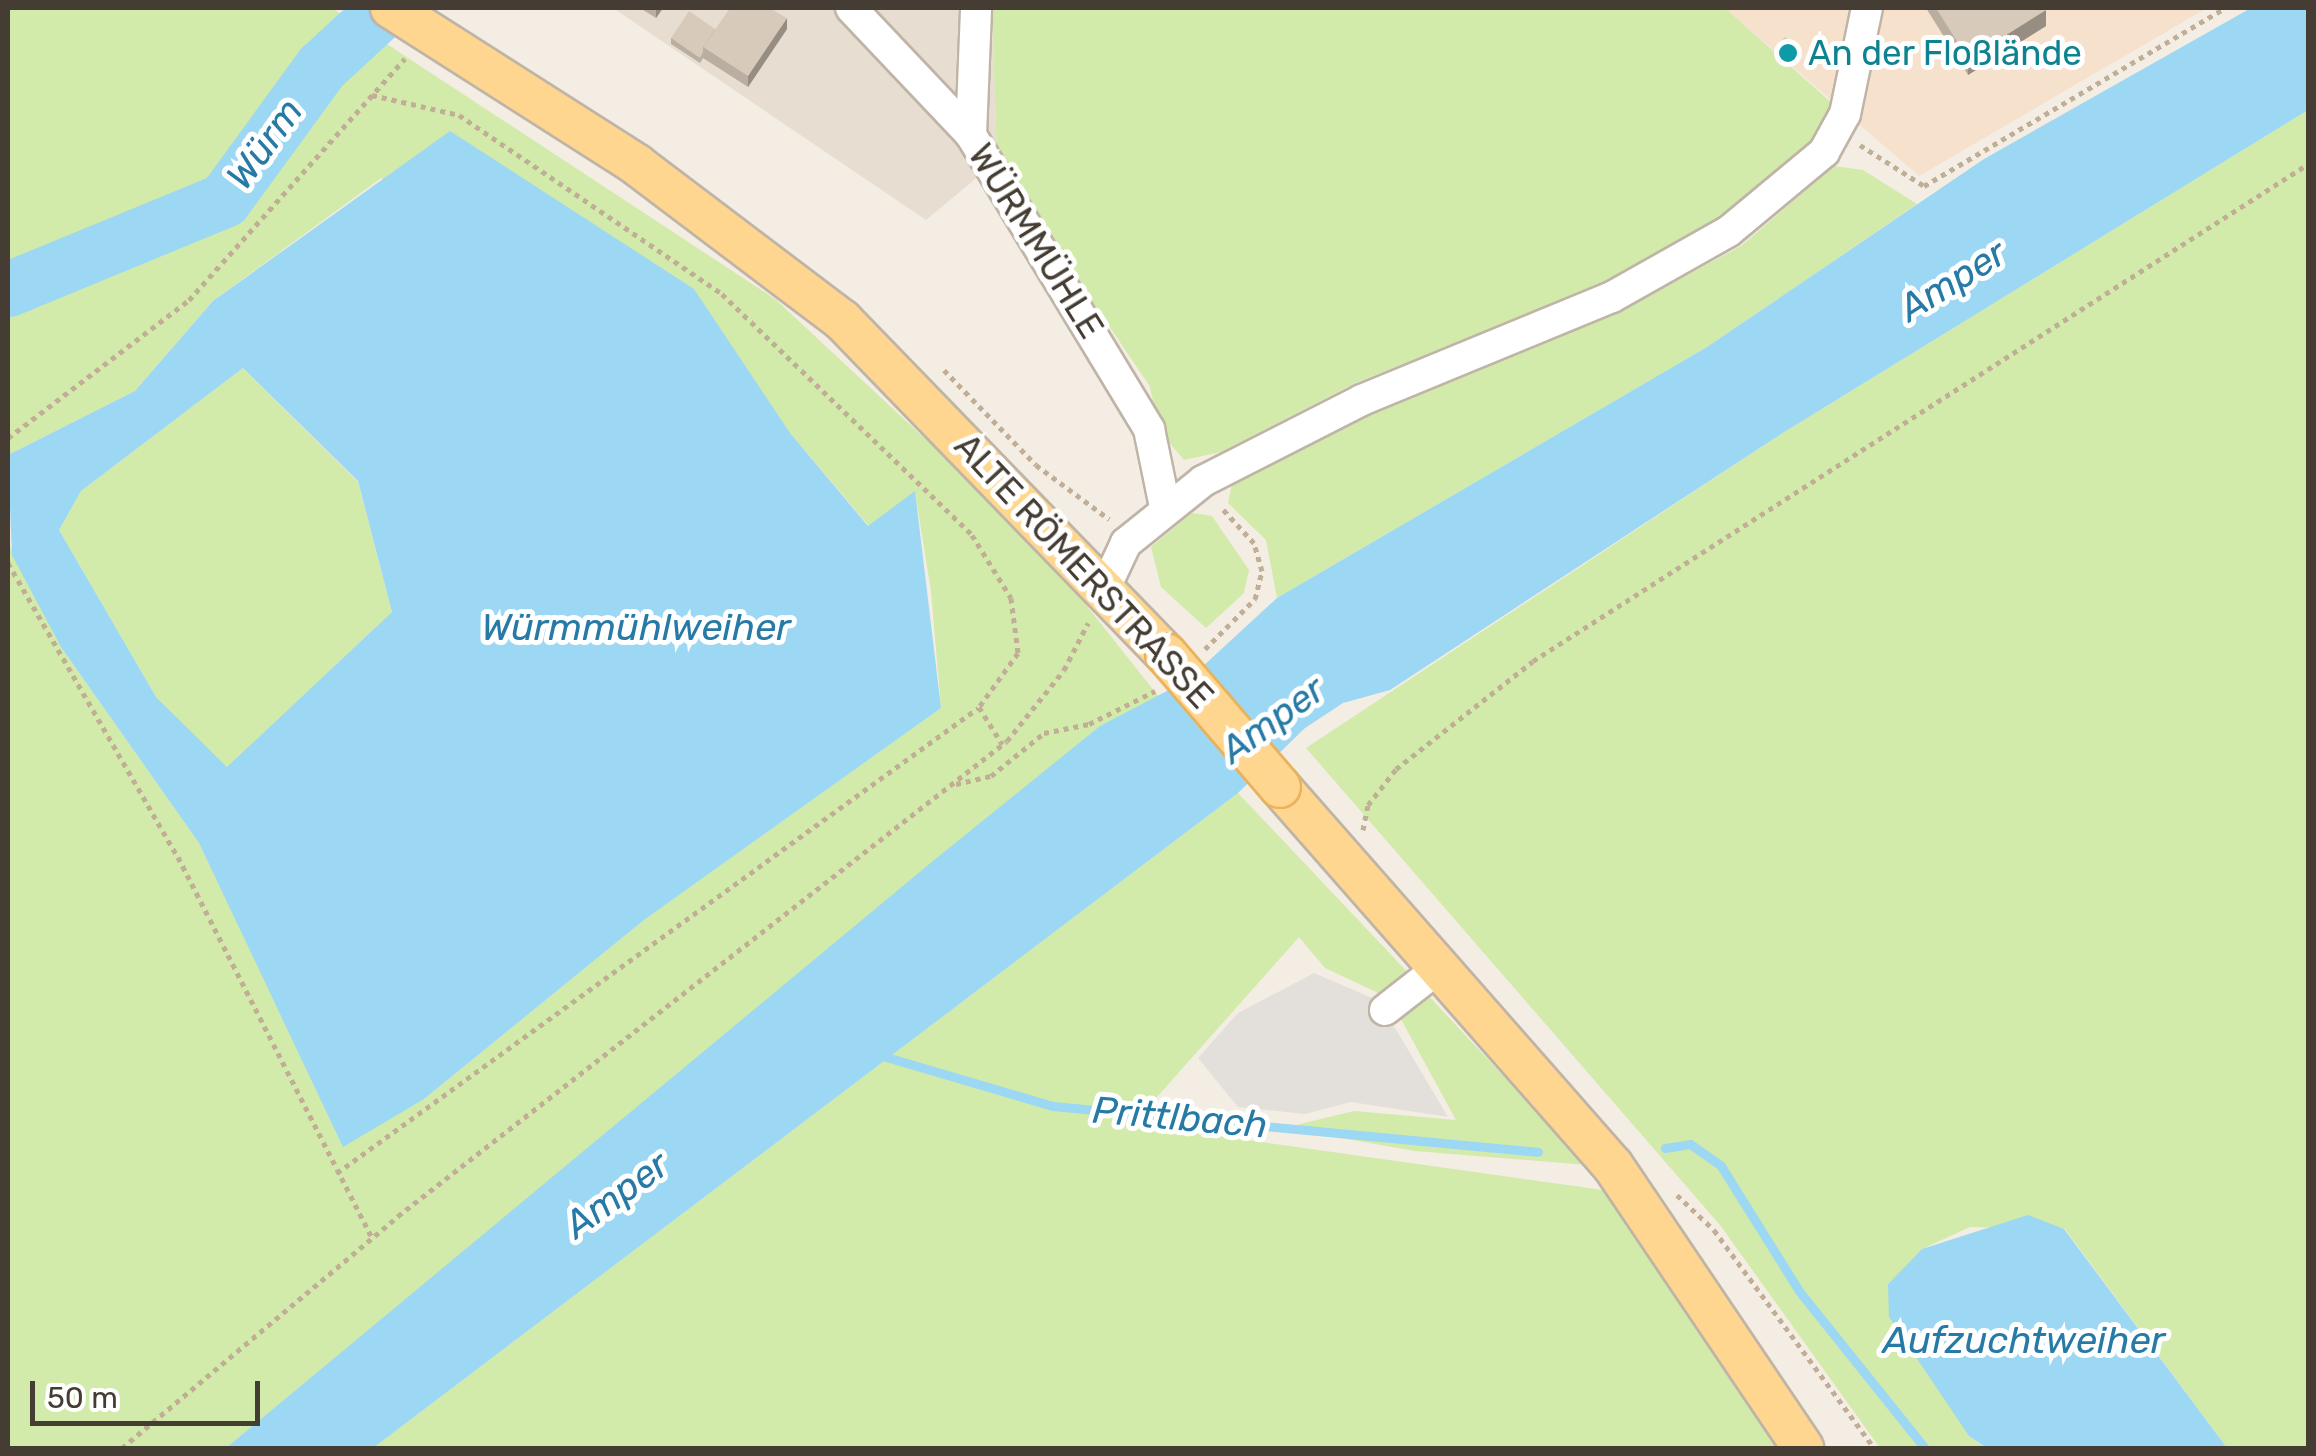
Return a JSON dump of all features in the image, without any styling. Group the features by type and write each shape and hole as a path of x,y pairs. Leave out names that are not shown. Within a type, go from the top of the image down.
{"main road":[{"name":"ALTE RÖMERSTRASSE","path":"391,8 637,166 842,320 1166,654 1613,1166 1804,1448"}],"street":[{"name":"WÜRMMÜHLE","path":"850,8 971,135 1149,429 1164,508"},
{"path":"971,135 976,8"},
{"path":"1104,590 1126,543 1164,508 1202,481 1362,400 1629,288 1730,231 1824,152 1838,128 1867,8"},
{"path":"1385,1010 1440,966"}],"path":[{"path":"1838,128 1924,186 2225,8"},
{"path":"8,438 189,300 429,31"},
{"path":"337,1173 979,707 1018,654 1011,598 972,535 722,294 459,115 372,95"},
{"path":"1361,838 1368,805 1396,769 1533,660 2308,164"},
{"path":"1202,481 1254,543 1262,571 1236,620"},
{"path":"8,563 178,858 372,1238"},
{"path":"122,1448 372,1238 1002,744 1064,670 1104,590"},
{"path":"979,707 1002,744"},
{"path":"953,785 991,776 1044,733 1088,724"}],"shaded area":[{"path":"613,8 992,8 997,161 926,220"},
{"path":"1725,8 2207,8 1919,176"},
{"path":"1314,973 1379,1001 1448,1117 1351,1102 1305,1114 1238,1107 1198,1058 1238,1013"}],"green space":[{"path":"8,8 332,8 775,299 1036,542 1159,697 1100,726 226,1448 8,1448 8,543 61,647 199,843 224,894 424,1099 644,920 941,708 931,591 915,492 869,526 790,433 381,178 213,301 135,391 8,455"},
{"path":"992,8 1725,8 1834,105 1811,141 1721,220 1605,284 1355,383 1221,452 1184,460 1162,434 1149,385 997,161"},
{"path":"2308,110 2308,1448 2227,1448 2065,1229 1970,1227 1922,1249 1888,1284 1969,1436 1986,1448 1880,1448 1720,1225 1306,748 1781,434"},
{"path":"1834,166 1863,170 1917,204 1707,347 1277,598 1266,540 1228,503 1232,484 1370,414 1623,310 1741,246"},
{"path":"243,368 358,482 392,612 227,768 156,697 59,530 81,491"},
{"path":"1192,513 1212,516 1249,570 1244,593 1206,628 1161,587 1151,547"},
{"path":"1238,793 1413,978 1387,997 1325,968 1299,937 1133,1124 1603,1190 1719,1344 1780,1448 373,1448"},
{"path":"1424,991 1587,1165 1415,1151 1284,1128 1354,1111 1456,1120 1396,1010"}],"water":[{"name":"Amper","path":"2251,8 2308,8 2308,110 1781,434 1390,690 1343,703 1305,728 1238,793 373,1448 226,1448 933,861 1100,726 1188,680 1277,598 1707,347 1984,159"},
{"name":"Würmmühlweiher","path":"450,131 694,289 790,433 868,526 915,491 941,708 644,920 424,1099 343,1147 199,843 61,647 12,555 8,455 135,391 213,301","holes":["243,368 358,481 392,612 227,767 156,697 59,530 81,491"]},
{"name":"Aufzuchtweiher","path":"2028,1215 2064,1229 2227,1448 1987,1448 1969,1436 1889,1317 1888,1284 1922,1249"}],"building":[{"path":"730,8 770,8 787,18 748,76 703,47"},
{"path":"1936,8 2044,8 2046,10 1968,59"},
{"path":"689,11 715,29 700,58 671,38"},
{"path":"1785,37 1798,49 1790,58 1777,46"}],"waterway":[{"name":"Würm","path":"8,289 224,200 321,67 385,8"},
{"name":"Prittlbach","path":"876,1054 1053,1106 1538,1152"},
{"name":"Prittlbach","path":"1665,1148 1690,1144 1721,1166 1799,1291 1925,1448"}],"place":[{"name":"An der Floßlände","path":"1788,53"}]}
